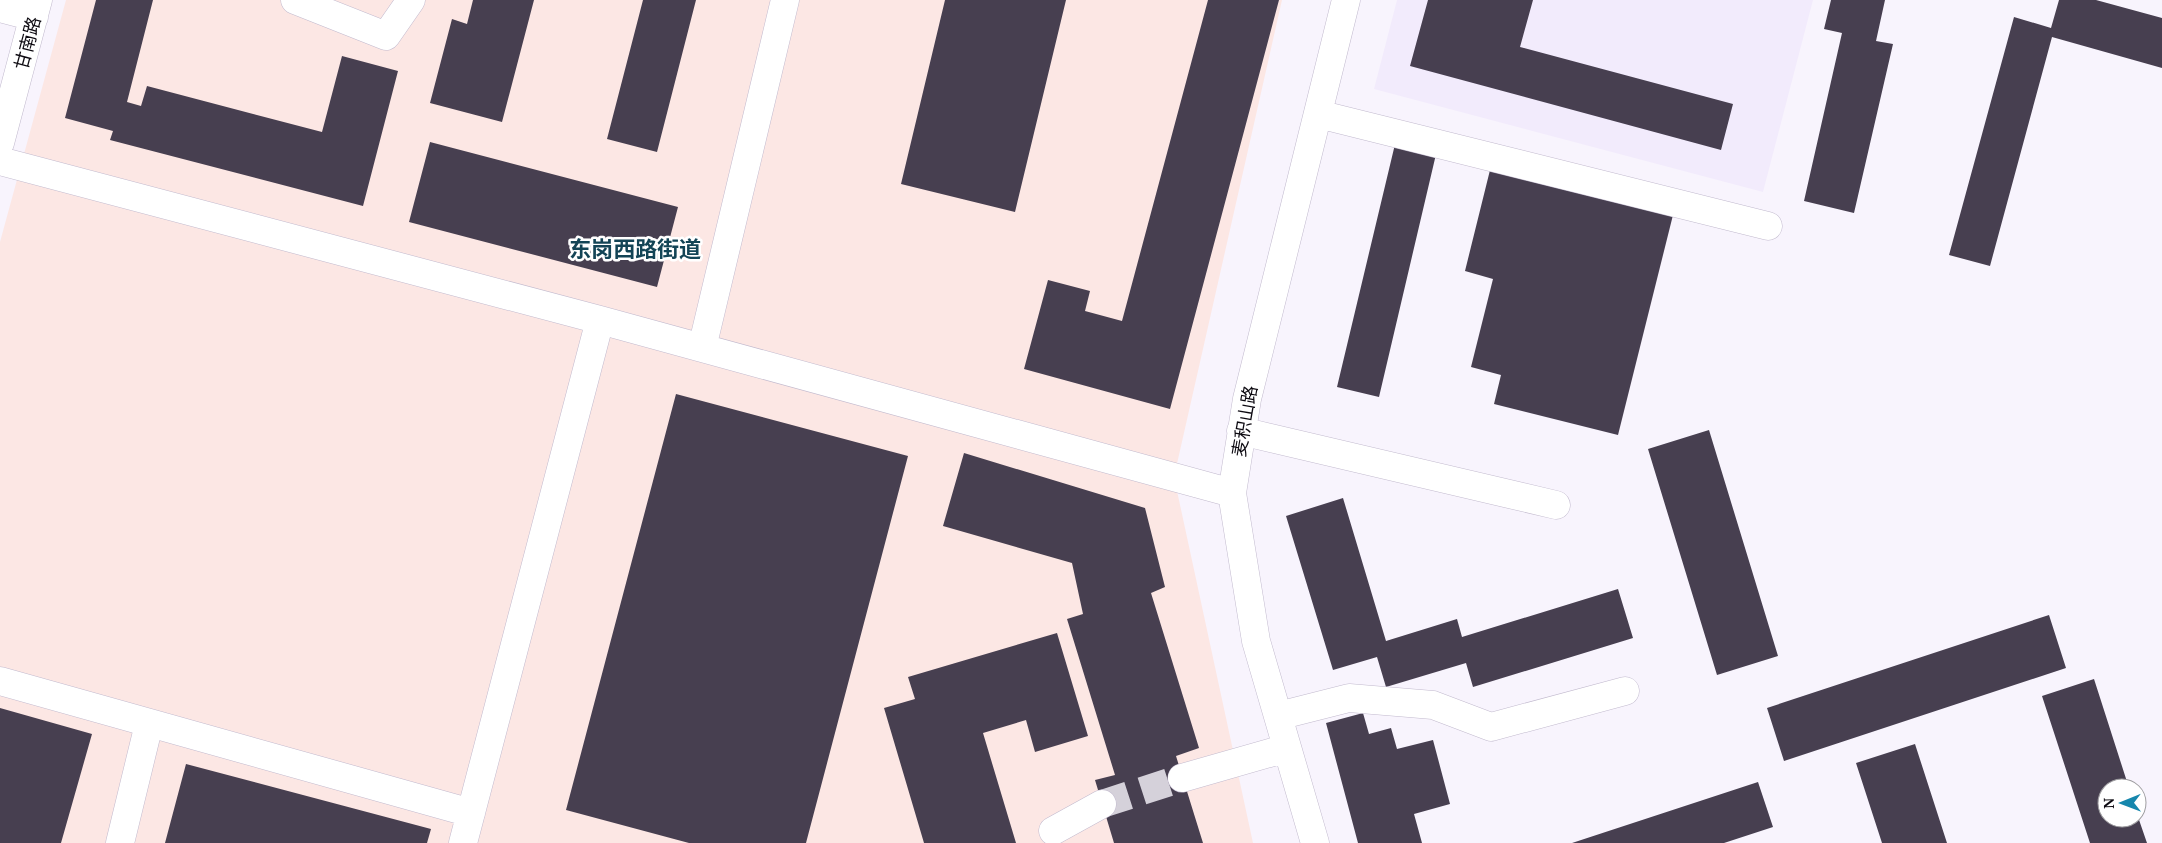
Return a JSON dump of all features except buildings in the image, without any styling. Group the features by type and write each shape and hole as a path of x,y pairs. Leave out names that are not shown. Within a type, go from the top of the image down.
{"street":[{"path":"295,0 386,36 411,0"},
{"path":"702,348 785,0"},
{"name":"麦积山路","path":"1315,843 1256,641 1232,493 1246,399 1346,0"},
{"path":"0,8 36,8"},
{"name":"甘南路","path":"0,143 36,8"},
{"path":"1318,114 1768,226"},
{"path":"0,161 600,320 1232,493"},
{"path":"463,843 600,320"},
{"path":"1242,431 1556,505"},
{"path":"0,681 471,813"},
{"path":"1278,716 1349,698 1433,706 1492,727 1625,691"},
{"path":"120,843 149,724"},
{"path":"1182,778 1287,748"},
{"path":"1054,831 1102,804"}],"shaded area":[{"path":"66,0 1282,0 1174,477 1253,843 0,843 0,242"},
{"path":"1397,0 1813,0 1763,192 1374,89"}],"tunnel":[{"path":"1102,804 1182,778"}],"district":[{"name":"东岗西路街道","path":"635,248"}]}
